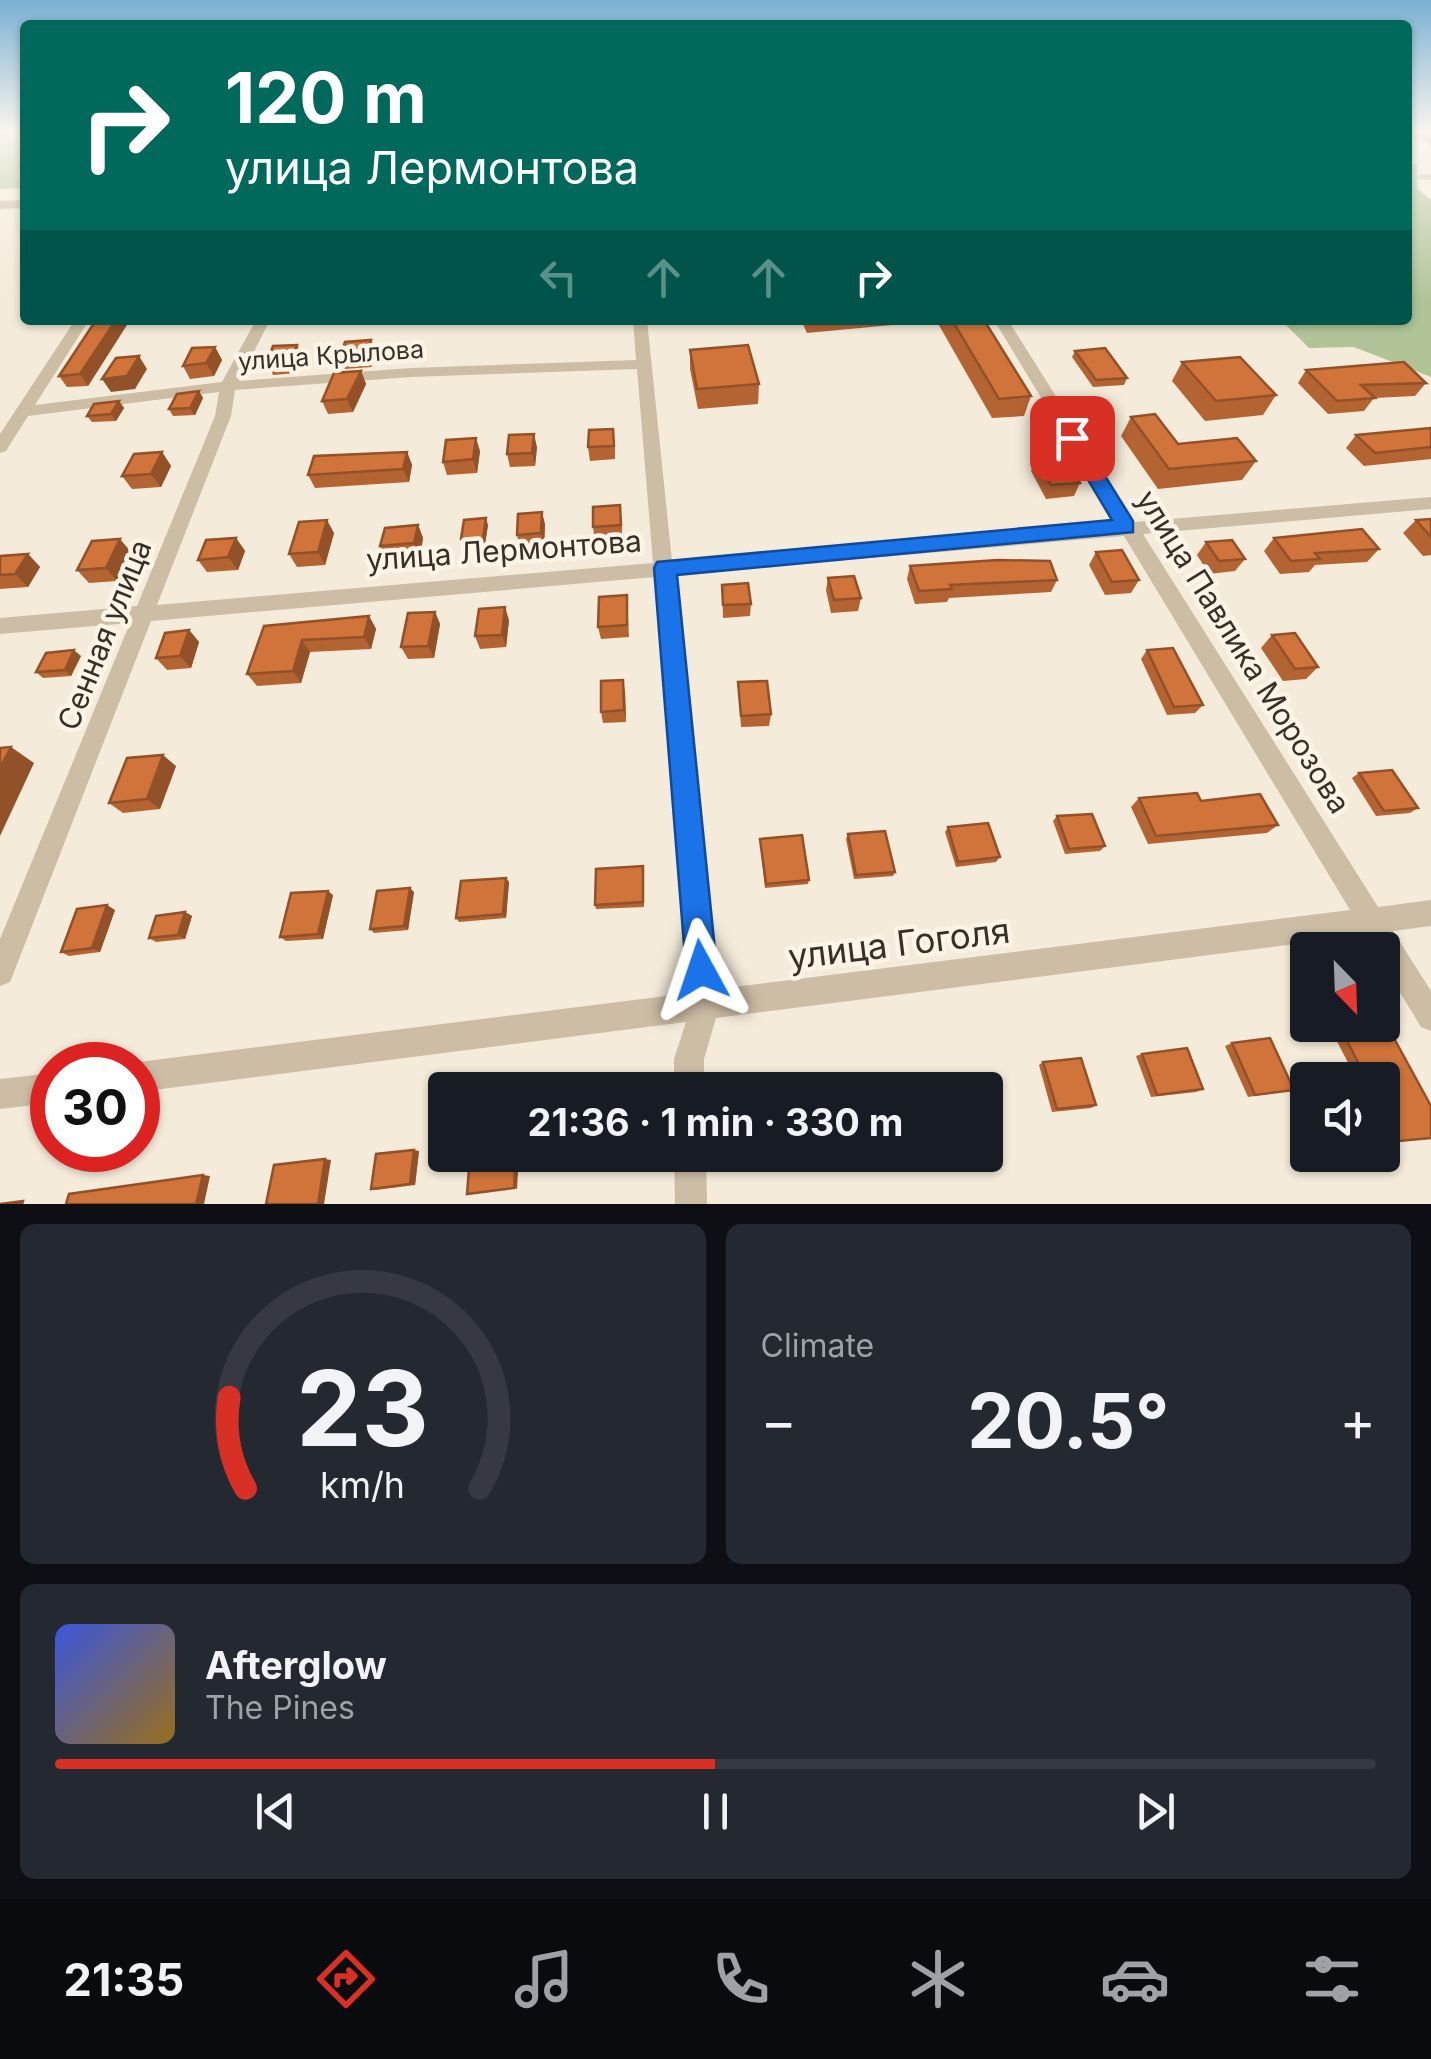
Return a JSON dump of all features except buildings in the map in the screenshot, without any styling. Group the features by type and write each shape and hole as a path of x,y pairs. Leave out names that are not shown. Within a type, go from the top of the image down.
{"street":[{"path":"0,447 79,325"},
{"name":"Сенная улица","path":"0,972 148,613 222,416 228,388 260,325"},
{"path":"640,325 704,1007 689,1059 689,1072"},
{"name":"улица Павлика Морозова","path":"1004,325 1431,1018"},
{"name":"улица Крылова","path":"24,412 228,388 489,368 644,364"},
{"name":"улица Лермонтова","path":"0,626 1431,502"},
{"name":"улица Гоголя","path":"160,1074 1431,913"},
{"path":"0,1094 30,1091"},
{"path":"690,1172 691,1204"}],"green space":[{"path":"1412,187 1417,187 1431,200 1431,377 1354,347 1309,348 1286,325 1412,325"}],"route":[{"path":"701,970 665,568 1126,526 1072,438"}]}
